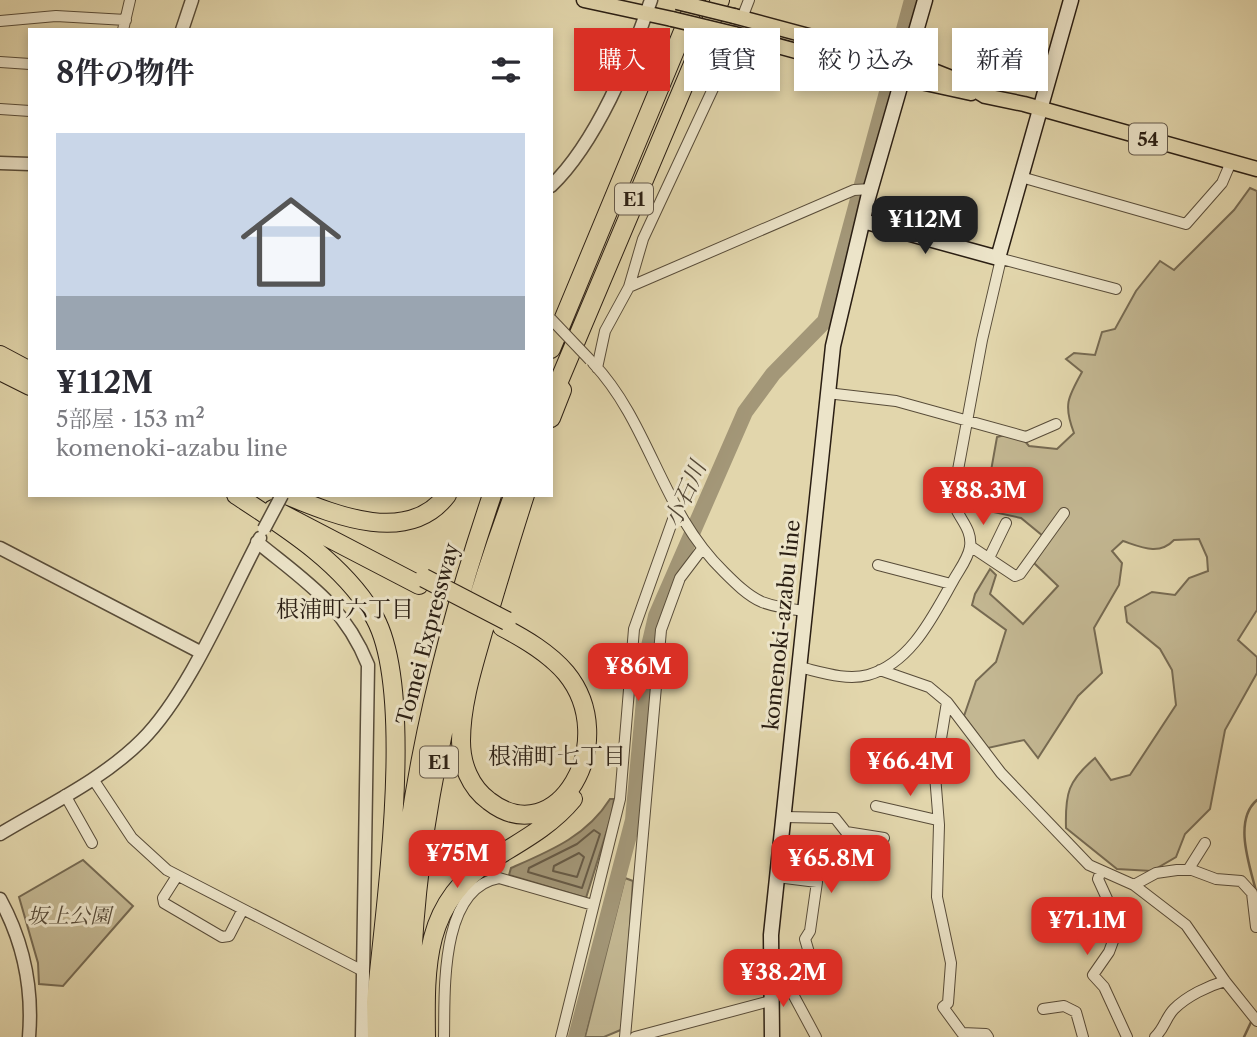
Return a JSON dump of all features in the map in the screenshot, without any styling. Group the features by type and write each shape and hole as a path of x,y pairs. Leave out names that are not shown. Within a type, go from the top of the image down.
{"highway":[{"name":"E1","path":"553,344 696,0"},
{"name":"E1","path":"553,395 720,0"},
{"path":"553,317 592,251"},
{"path":"553,413 609,265"},
{"path":"0,355 28,370"},
{"path":"0,371 28,385"},
{"path":"239,497 307,545 355,588 385,638 393,686 395,760 376,1002 376,1037"},
{"path":"247,497 422,581 551,648 574,671 590,699 596,730 593,762 575,797 551,821 463,881 442,910 430,940 426,1037"},
{"path":"286,497 422,581"},
{"path":"289,497 374,523 394,524 417,519 439,505 445,497"},
{"name":"Tomei Expressway","path":"393,1037 397,929 417,771 447,634 491,497"},
{"name":"Tomei Expressway","path":"411,1037 416,924 441,750 467,632 512,497"},
{"path":"504,624 556,662 573,683 587,719 586,756 577,780 562,799 530,813 505,810 483,797 470,779 461,743 463,710 477,653 524,497"}],"main road":[{"name":"54","path":"584,0 648,6 672,19 710,28"},
{"name":"komenoki-azabu line","path":"772,1037 769,963 837,317 869,189 925,0"},
{"path":"863,221 998,258 1071,0"},
{"name":"54","path":"674,1 921,66 964,83 985,96"},
{"name":"54","path":"780,46 877,73 1024,104 1257,169"}],"street":[{"path":"0,21 56,16 125,25 130,0"},
{"path":"183,28 192,0"},
{"path":"738,17 749,0"},
{"path":"553,183 573,158 613,92 629,60 648,6"},
{"path":"0,62 28,64"},
{"path":"594,364 605,331 629,288 643,239 710,91"},
{"path":"0,109 28,111"},
{"path":"1021,177 1186,224 1222,183 1231,162"},
{"path":"0,163 28,164"},
{"path":"629,288 854,190 869,189"},
{"path":"998,258 1116,289"},
{"path":"799,667 855,677 880,670 927,627 970,545 968,528 953,507 953,497 1000,263 998,258"},
{"path":"553,322 594,364 626,405 676,511 699,546 737,585 760,601 804,611"},
{"path":"827,393 896,401 1026,437 1056,424"},
{"path":"0,834 93,779 132,750 156,724 200,652 282,497"},
{"path":"561,1037 620,799 634,629 676,511"},
{"path":"970,545 1010,575 1020,574 1064,513"},
{"path":"989,558 1006,523"},
{"path":"257,542 341,613 357,638 368,665 362,1037"},
{"path":"625,1037 661,630 680,578 699,546"},
{"path":"0,548 200,652"},
{"path":"878,565 951,584"},
{"path":"880,670 929,687 947,702 1001,773 1089,865 1134,886 1186,925 1257,1021"},
{"path":"947,702 935,775 937,897 951,963 948,1003 943,1007 962,1033 986,1034 988,1037"},
{"path":"93,779 132,838 177,876 361,970"},
{"path":"65,795 92,843"},
{"path":"876,806 937,820"},
{"path":"783,817 835,818 846,832 884,838"},
{"path":"1188,870 1205,843"},
{"path":"1134,886 1165,870 1188,870 1216,879 1241,881 1250,886 1255,898 1256,928"},
{"path":"1101,871 1098,879 1119,925 1109,952 1093,975 1104,987 1126,1037"},
{"path":"177,876 163,898 164,903 222,937 229,936 243,911"},
{"path":"777,877 817,882 810,931 805,939 815,973"},
{"path":"444,1037 447,953 451,930 465,904 481,887 499,878 593,905"},
{"path":"0,899 25,968 31,1014 29,1037"},
{"path":"769,963 780,972 816,1037"},
{"path":"1155,1037 1173,1009 1211,985 1225,981"},
{"path":"635,1037 770,1001"},
{"path":"1043,1009 1064,1006 1076,1012 1083,1037"}],"green space":[{"path":"1250,188 1257,191 1257,610 1238,640 1257,657 1257,673 1225,730 1210,809 1185,834 1176,857 1152,871 1117,869 1066,828 1066,806 1070,789 1079,774 1095,758 1111,780 1130,775 1176,705 1172,670 1160,649 1127,622 1125,607 1152,592 1175,595 1189,578 1208,571 1207,557 1199,539 1174,540 1156,549 1123,541 1112,551 1122,563 1119,585 1094,628 1102,673 1078,696 1038,758 1024,740 988,748 964,716 976,681 996,662 1006,630 972,605 975,594 990,569 996,575 990,594 1023,624 1058,586 1034,563 1049,541 1021,518 984,510 997,437 1017,432 1029,446 1057,449 1074,433 1068,408 1073,388 1082,372 1066,359 1074,353 1095,355 1102,332 1115,329 1136,291 1160,261 1174,270 1234,210"},
{"name":"坂上公園","path":"83,860 133,906 63,986 39,984 38,963 19,897"},
{"path":"625,878 633,881 623,1029 604,1037 585,1037"}],"water":[{"path":"610,799 614,799 612,814 586,898 509,875 511,868 579,833 601,812"}],"waterway":[{"name":"小石川","path":"576,1037 633,820 649,646 656,616 745,412 773,374 825,321 912,0"},
{"path":"1257,800 1250,809 1244,832 1257,895"},
{"path":"1244,1037 1252,1020"}],"district":[{"name":"根浦町六丁目","path":"345,609"},
{"name":"根浦町七丁目","path":"557,756"}]}
